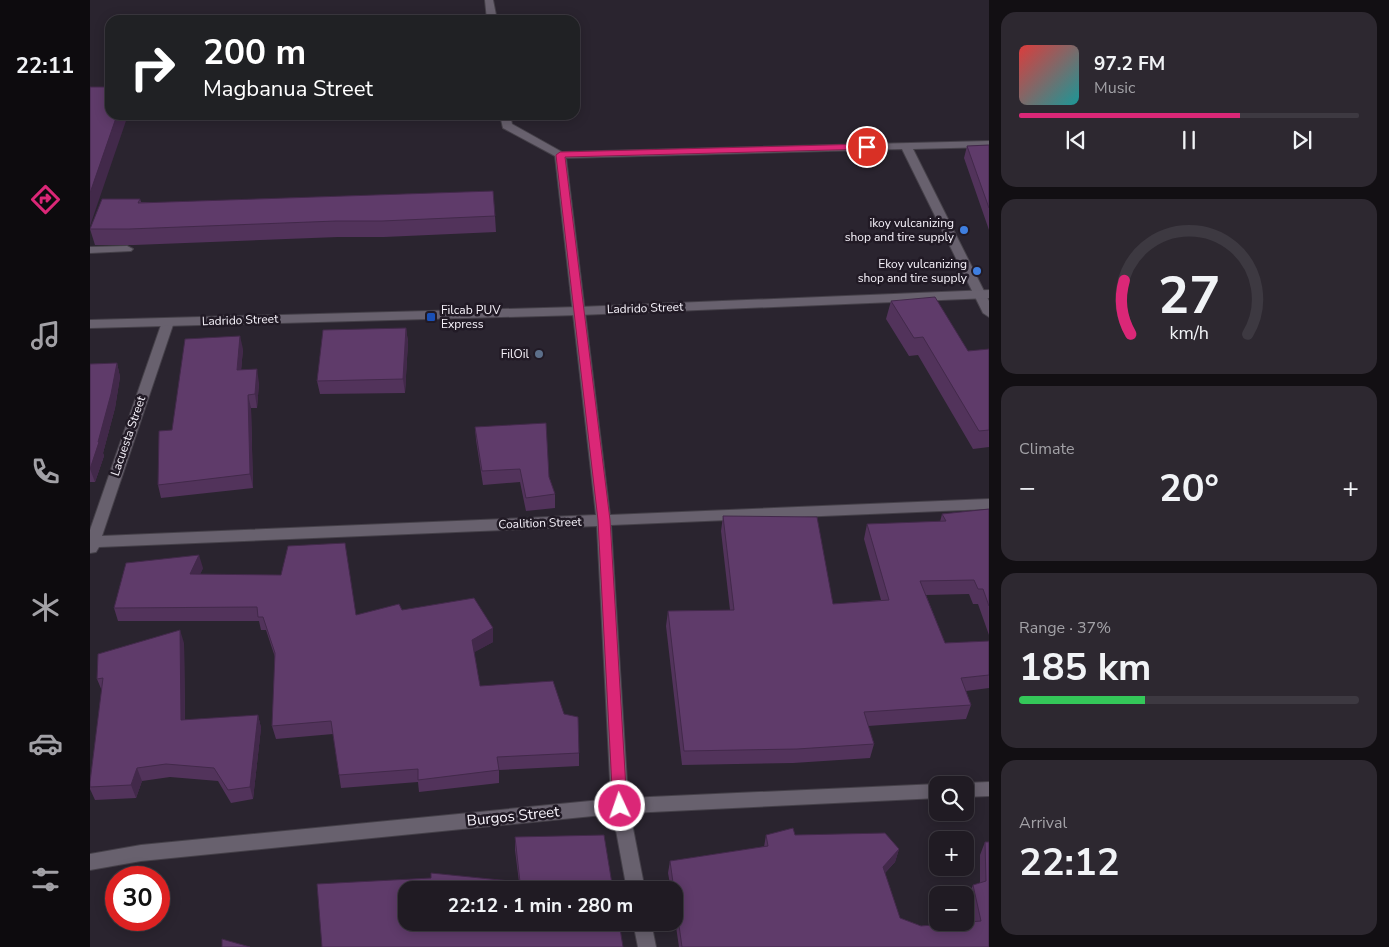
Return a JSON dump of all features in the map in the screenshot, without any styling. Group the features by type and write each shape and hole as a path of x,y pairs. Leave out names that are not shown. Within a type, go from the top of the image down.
{"street":[{"path":"489,0 491,15"},
{"path":"506,120 507,126 560,155 989,144"},
{"path":"906,146 984,294 989,313"},
{"path":"560,155 604,520 620,806 634,881"},
{"path":"90,250 127,249"},
{"name":"Ladrido Street","path":"90,324 579,311 984,294"},
{"name":"Lacuesta Street","path":"91,545 168,322"},
{"name":"Coalition Street","path":"91,545 604,520 989,504"},
{"path":"974,790 989,789"},
{"name":"Burgos Street","path":"90,862 141,853 620,806 929,791"},
{"path":"644,931 647,947"}],"building":[{"path":"90,87 105,87 105,120 115,120 90,193"},
{"path":"989,145 989,208 967,146"},
{"path":"493,191 495,216 90,229 102,199 140,199 138,203"},
{"path":"935,297 968,351 989,349 989,430 979,431 923,337 914,338 891,301"},
{"path":"406,328 403,379 317,381 323,330"},
{"path":"240,336 237,370 257,369 255,394 248,395 250,474 158,485 159,431 172,430 185,339"},
{"path":"117,363 99,442 90,469 90,364"},
{"path":"546,423 549,477 555,494 526,498 520,469 482,471 475,427"},
{"path":"989,509 989,606 983,589 978,589 974,580 920,581 945,643 989,641 989,675 961,678 971,705 864,712 874,744 797,749 684,751 668,611 734,610 723,516 817,517 833,604 889,600 867,524 946,521 942,514"},
{"path":"345,543 356,615 399,604 402,610 474,598 493,628 472,640 480,686 553,681 564,714 578,717 579,753 497,757 499,770 418,780 418,769 339,775 331,721 272,726 275,653 263,617 258,617 257,607 114,608 126,563 199,555 190,574 281,575 288,546"},
{"path":"180,630 181,720 258,715 250,787 228,790 214,768 166,764 137,768 131,785 90,787 103,678 97,679 98,654"},
{"path":"793,828 795,835 885,833 899,849 883,867 900,918 921,926 929,925 929,931 974,931 974,922 981,921 973,885 986,881 985,842 989,842 989,947 682,947 680,931 683,931 683,881 673,881 670,861 768,846 766,835"},
{"path":"604,835 612,881 520,881 515,837"},
{"path":"431,873 510,881 398,881 398,931 620,931 623,947 322,947 317,884 431,878"},
{"path":"222,939 250,947 222,947"}],"place":[{"name":"ikoy vulcanizing shop and tire supply","path":"964,230"},
{"name":"Ekoy vulcanizing shop and tire supply","path":"977,271"},
{"name":"Filcab PUV Express","path":"431,317"},
{"name":"FilOil","path":"539,354"}],"route":[{"path":"620,806 604,520 560,155 867,147"}]}
